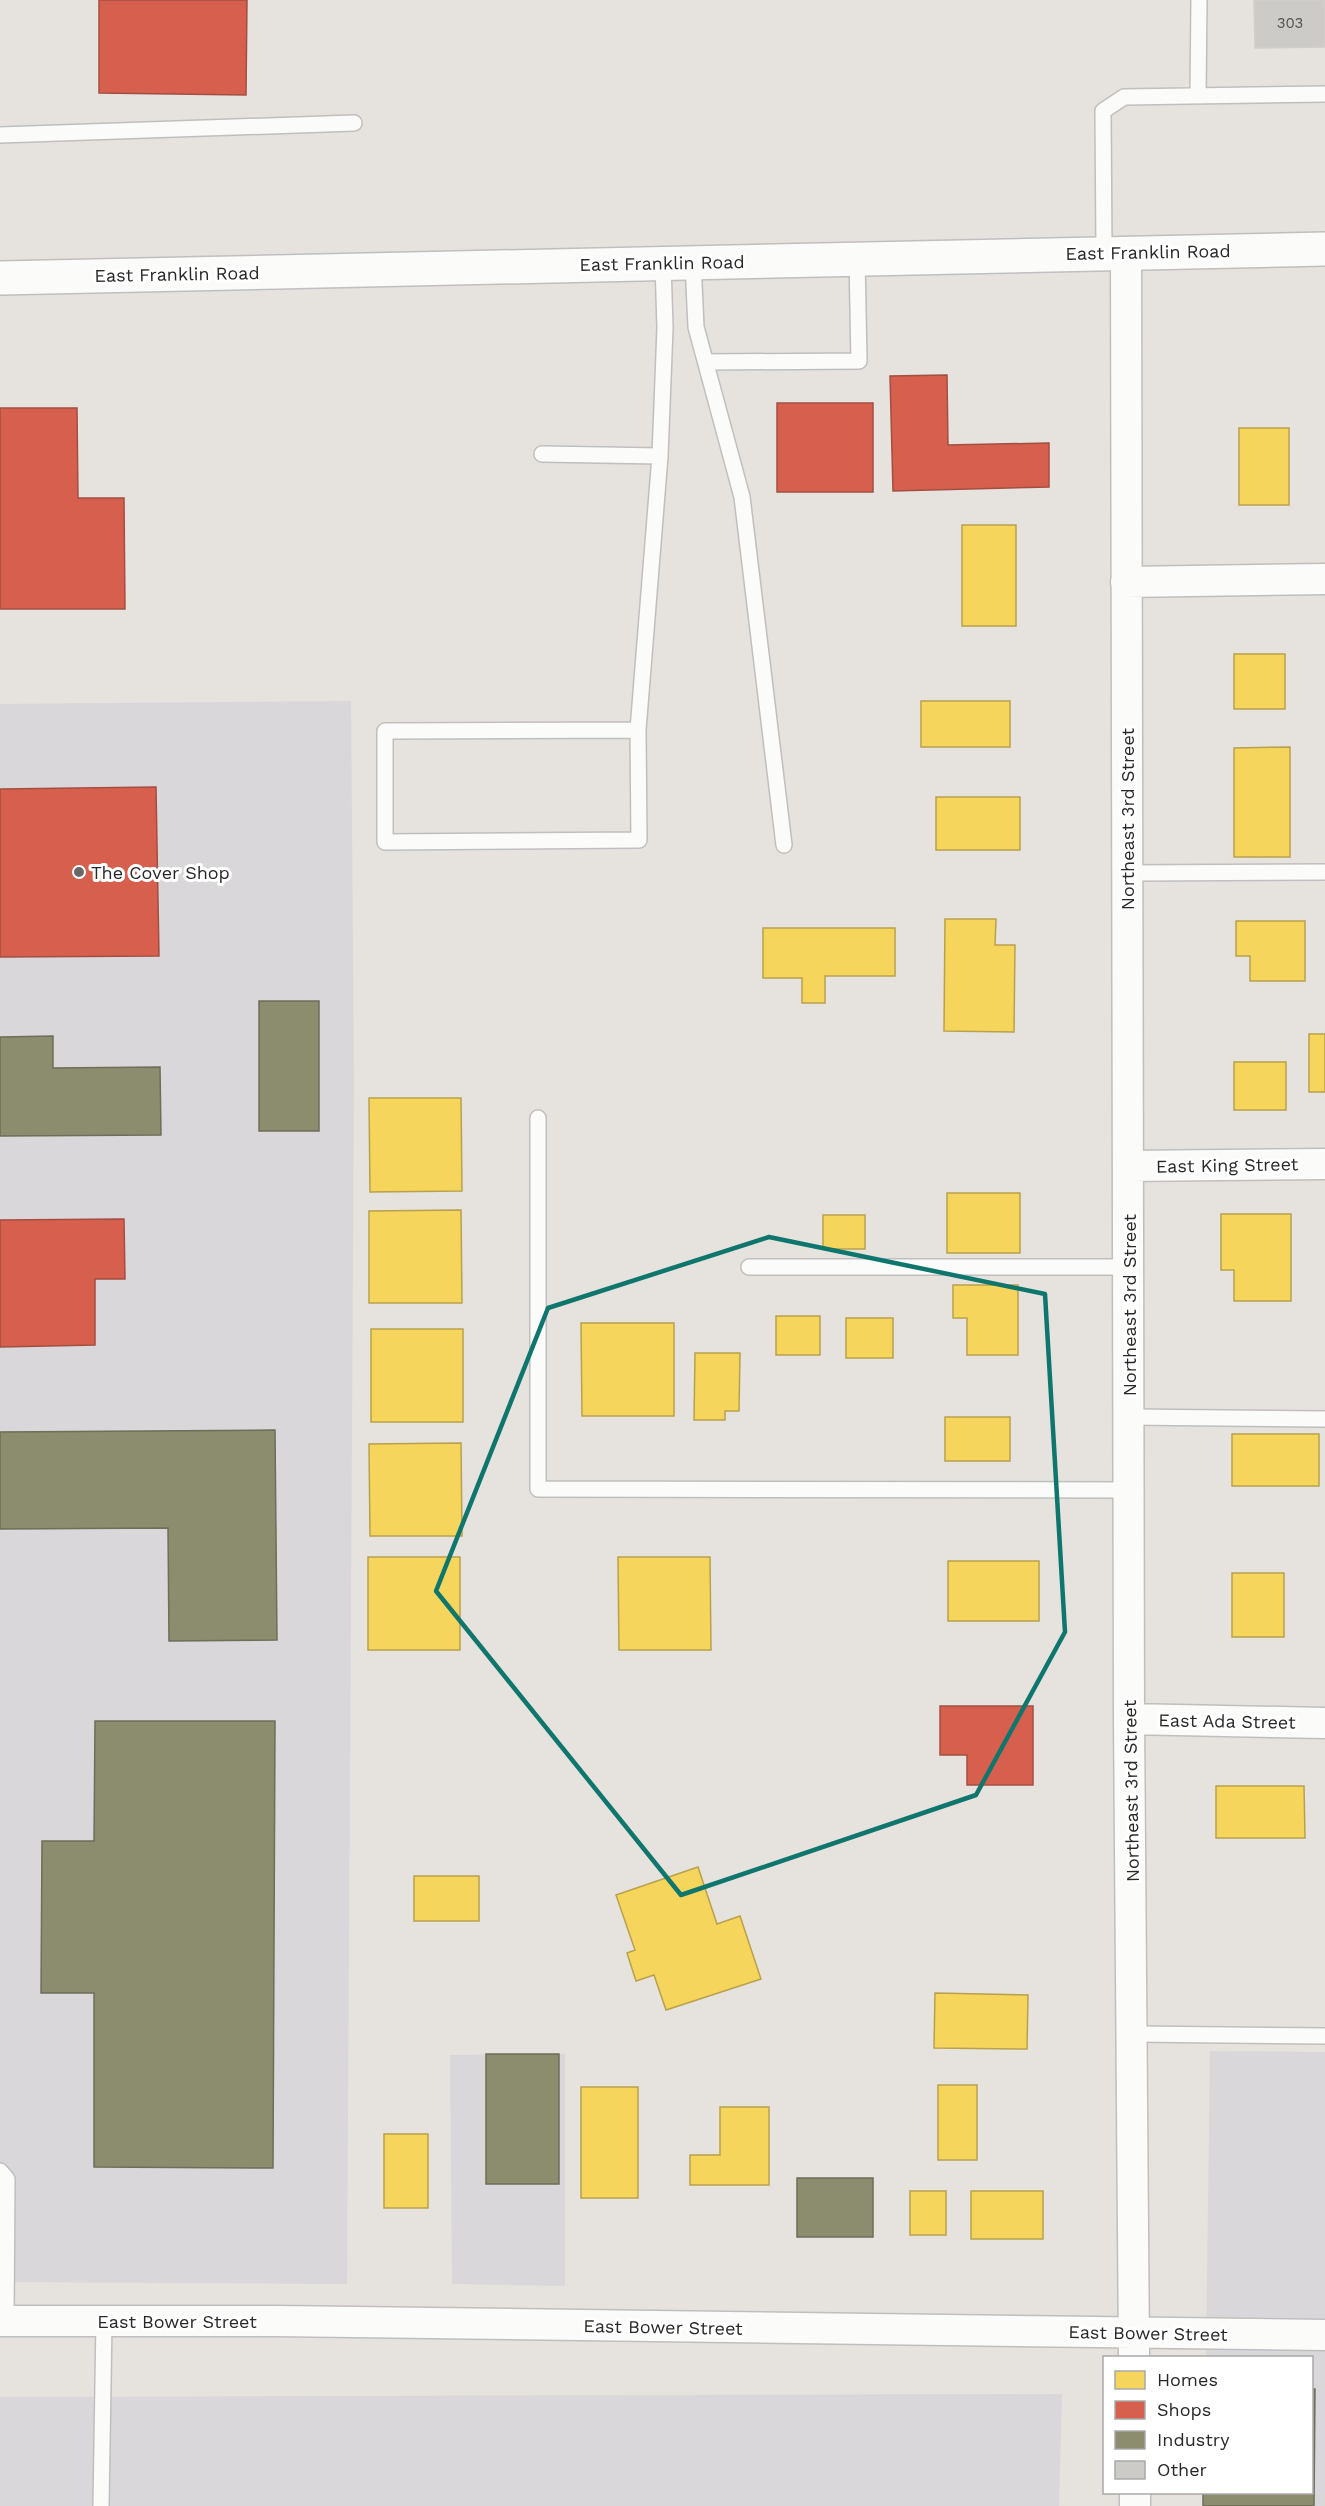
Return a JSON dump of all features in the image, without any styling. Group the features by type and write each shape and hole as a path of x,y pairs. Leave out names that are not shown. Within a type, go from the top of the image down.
{"main road":[{"name":"East Franklin Road","path":"0,278 1325,249"}],"street":[{"name":"Northeast 3rd Street","path":"1115,253 1126,582 1129,1719 1134,2345"},
{"path":"1126,582 1325,579"},
{"name":"East King Street","path":"1129,1166 1325,1164"},
{"name":"East Ada Street","path":"1129,1719 1325,1723"},
{"name":"East Bower Street","path":"3,2321 104,2321 1134,2345 1325,2336"}],"lane":[{"path":"1198,96 1199,0"},
{"path":"1115,253 1103,111 1124,97 1325,94"},
{"path":"0,135 354,123"},
{"path":"705,362 859,361 857,258"},
{"path":"678,263 742,497 783,845"},
{"path":"638,730 386,731 385,842 639,840 638,730 660,456 665,328 678,263"},
{"path":"542,454 660,456"},
{"path":"1128,873 1325,872"},
{"path":"538,1118 538,1489 1130,1490"},
{"path":"749,1267 1129,1267"},
{"path":"1129,1417 1325,1419"},
{"path":"1133,2034 1325,2037"},
{"path":"0,2170 7,2179 3,2321"},
{"path":"101,2506 104,2321"}],"highlighted area":[{"path":"769,1237 1045,1294 1065,1632 976,1795 681,1895 436,1591 548,1308"}],"shaded area":[{"path":"351,701 354,1082 347,2284 0,2282 0,704"},
{"path":"1210,2051 1325,2052 1325,2506 1204,2506 1313,2494 1313,2356 1206,2356"},
{"path":"565,2054 565,2286 452,2284 450,2055"},
{"path":"1062,2394 1059,2506 0,2506 0,2397"}],"building: Homes":[{"path":"1239,428 1289,428 1289,505 1239,505"},
{"path":"962,525 1016,525 1016,626 962,626"},
{"path":"1234,654 1285,654 1285,709 1234,709"},
{"path":"921,701 1010,701 1010,747 921,747"},
{"path":"1290,747 1290,857 1234,857 1234,748"},
{"path":"936,797 1020,797 1020,850 936,850"},
{"path":"945,919 996,919 995,945 1015,945 1014,1032 944,1031"},
{"path":"1236,921 1305,921 1305,981 1250,981 1250,956 1236,956"},
{"path":"763,928 895,928 895,976 825,976 825,1003 802,1003 802,978 763,978"},
{"path":"1309,1034 1325,1034 1325,1092 1309,1092"},
{"path":"1234,1062 1286,1062 1286,1110 1234,1110"},
{"path":"369,1098 461,1098 462,1191 370,1192"},
{"path":"947,1193 1020,1193 1020,1253 947,1253"},
{"path":"461,1210 462,1303 369,1303 369,1211"},
{"path":"1221,1214 1291,1214 1291,1301 1234,1301 1234,1270 1221,1270"},
{"path":"823,1215 865,1215 865,1249 823,1249"},
{"path":"953,1285 1018,1285 1018,1355 967,1355 967,1318 953,1318"},
{"path":"776,1316 820,1316 820,1355 776,1355"},
{"path":"846,1318 893,1318 893,1358 846,1358"},
{"path":"581,1323 674,1323 674,1416 582,1416"},
{"path":"371,1329 463,1329 463,1422 371,1422"},
{"path":"695,1353 740,1353 739,1411 725,1411 725,1420 694,1420"},
{"path":"945,1417 1010,1417 1010,1461 945,1461"},
{"path":"1232,1434 1319,1434 1319,1486 1232,1486"},
{"path":"461,1443 462,1536 370,1536 369,1444"},
{"path":"368,1557 460,1557 460,1650 368,1650"},
{"path":"618,1557 710,1557 711,1650 619,1650"},
{"path":"948,1561 1039,1561 1039,1621 948,1621"},
{"path":"1232,1573 1284,1573 1284,1637 1232,1637"},
{"path":"1216,1786 1304,1786 1305,1838 1216,1838"},
{"path":"698,1867 717,1924 740,1916 761,1979 666,2010 654,1975 636,1981 627,1953 635,1950 616,1895"},
{"path":"414,1876 479,1876 479,1921 414,1921"},
{"path":"935,1993 1028,1995 1027,2049 934,2048"},
{"path":"938,2085 977,2085 977,2160 938,2160"},
{"path":"581,2087 638,2087 638,2198 581,2198"},
{"path":"720,2107 769,2107 769,2185 690,2185 690,2155 720,2155"},
{"path":"384,2134 428,2134 428,2208 384,2208"},
{"path":"910,2191 946,2191 946,2235 910,2235"},
{"path":"971,2191 1043,2191 1043,2239 971,2239"}],"building: Shops":[{"path":"99,0 247,0 246,95 99,93"},
{"path":"947,375 948,445 1049,443 1049,487 893,491 890,376"},
{"path":"777,403 873,403 873,492 777,492"},
{"path":"0,408 77,408 78,498 124,498 125,609 0,609"},
{"name":"The Cover Shop","path":"156,787 159,956 0,957 0,789"},
{"path":"124,1219 125,1279 95,1279 95,1345 0,1347 0,1220"},
{"path":"940,1706 1033,1706 1033,1785 967,1785 967,1755 940,1755"}],"building: Industry":[{"path":"259,1001 319,1001 319,1131 259,1131"},
{"path":"53,1036 53,1068 160,1067 161,1135 0,1136 0,1037"},
{"path":"275,1430 277,1640 169,1641 168,1528 0,1529 0,1432"},
{"path":"95,1721 275,1721 273,2168 94,2167 94,1993 41,1993 42,1841 94,1841"},
{"path":"486,2054 559,2054 559,2184 486,2184"},
{"path":"797,2178 873,2178 873,2237 797,2237"},
{"path":"1313,2389 1315,2389 1314,2506 1203,2506 1203,2494 1313,2494"}],"building: Other":[{"path":"1254,0 1325,0 1325,47 1255,48"}],"place":[{"name":"The Cover Shop","path":"79,872"}]}
